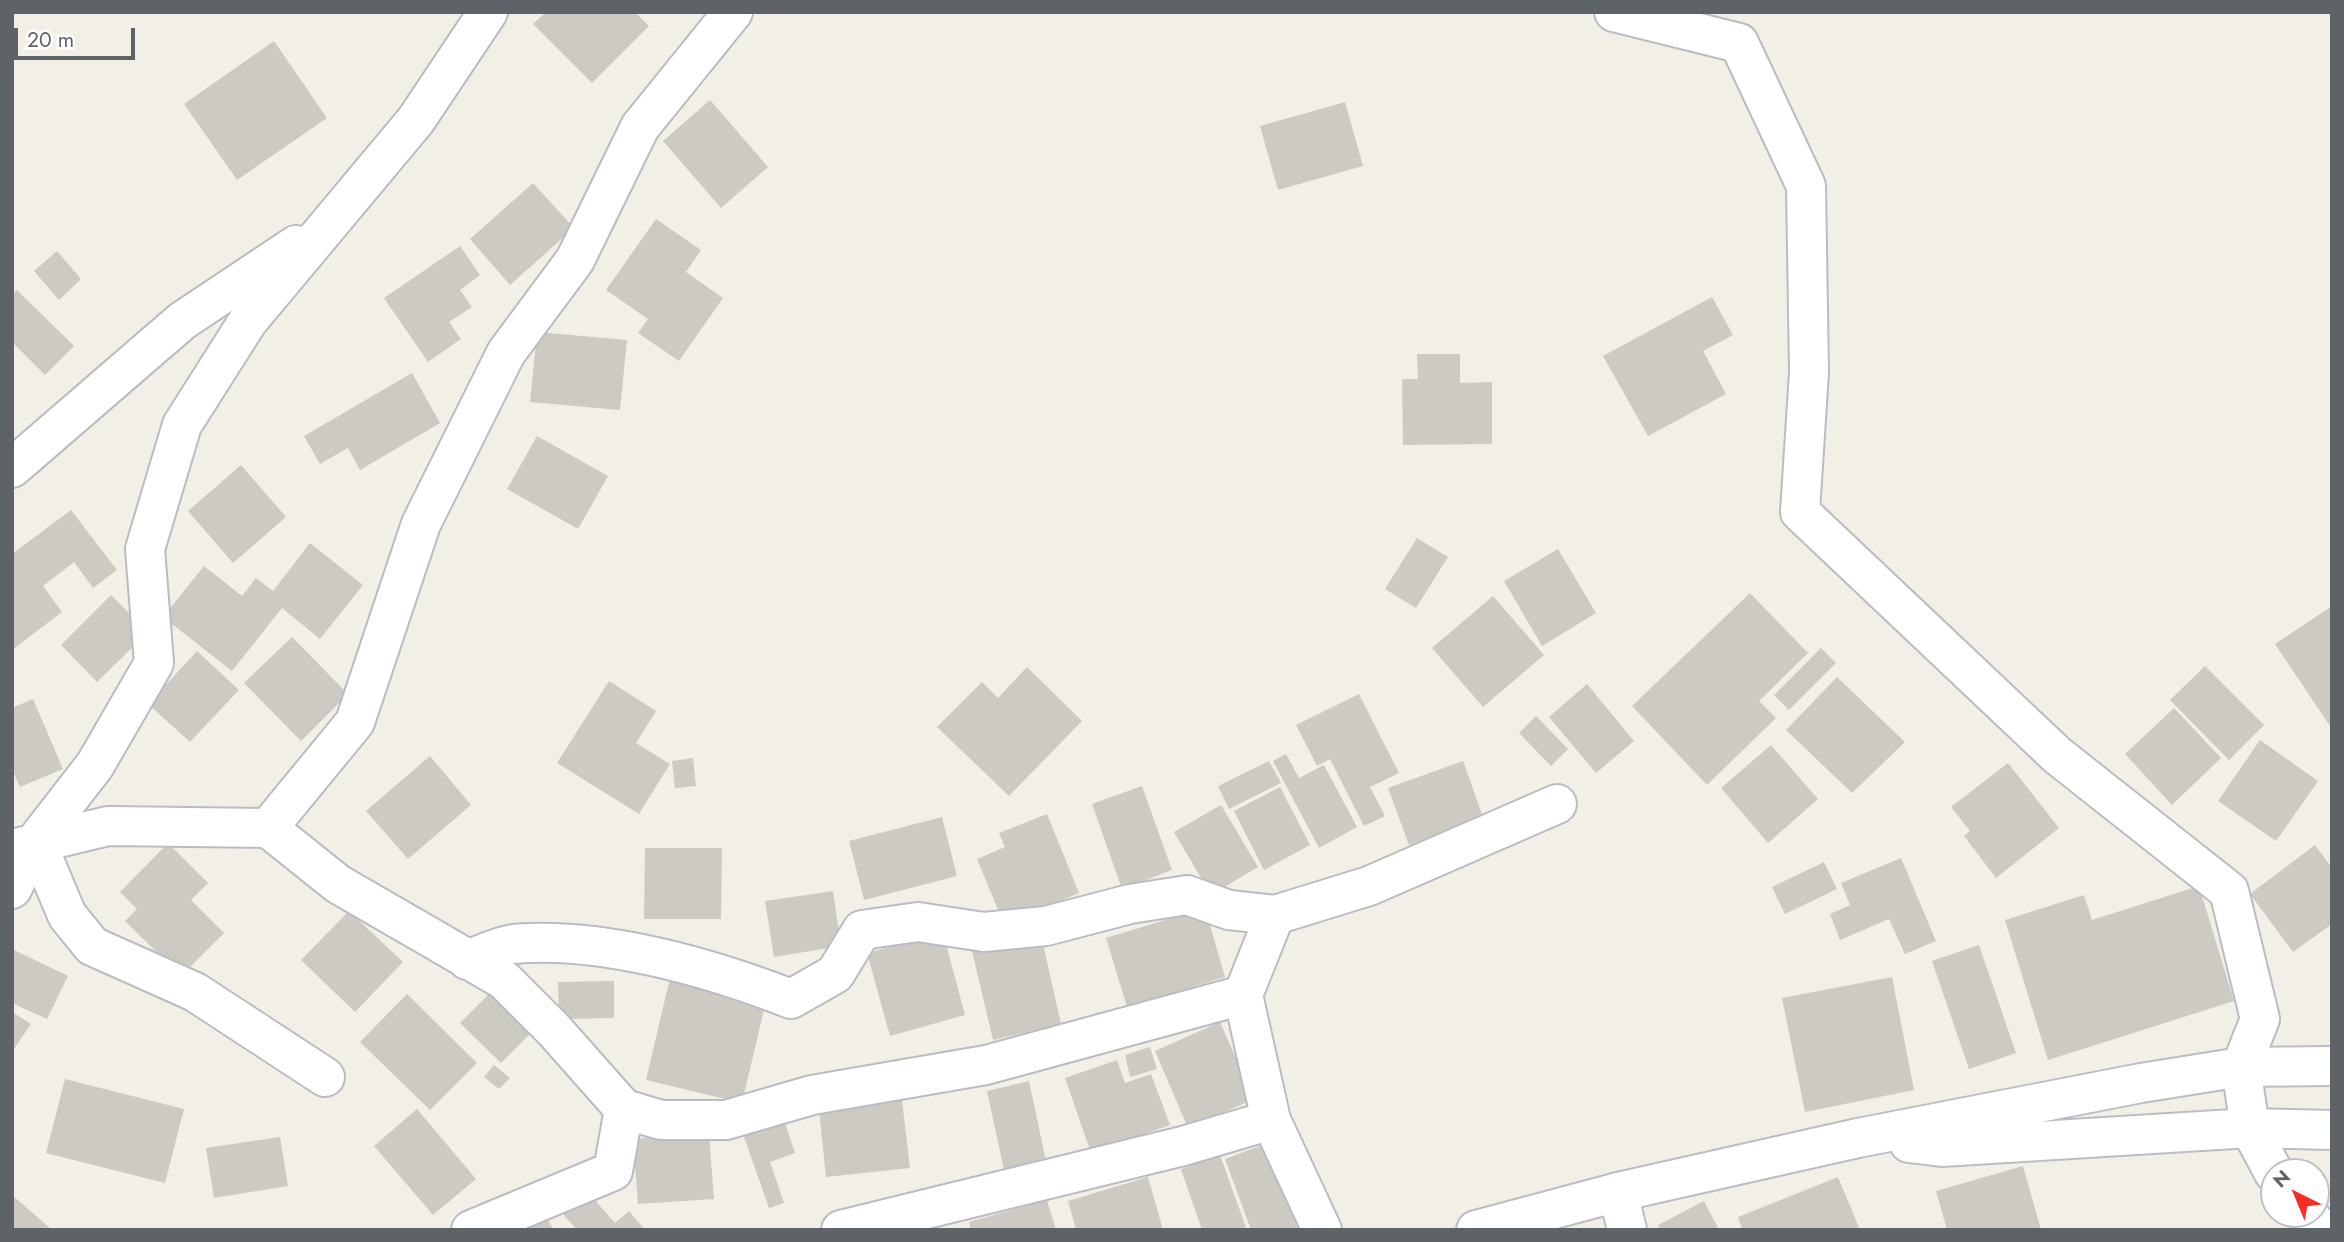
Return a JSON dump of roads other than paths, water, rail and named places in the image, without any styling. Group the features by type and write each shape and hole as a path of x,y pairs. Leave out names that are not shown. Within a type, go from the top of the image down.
{"street":[{"path":"12,889 24,845 96,765 154,663 145,549 182,425 248,321 416,120 488,12"},
{"path":"268,828 355,722 421,524 506,353 575,260 640,127 733,12"},
{"path":"1614,12 1739,43 1806,186 1809,372 1800,512 2057,755 2229,891 2260,1019 2241,1067 2250,1128 2266,1158"},
{"path":"12,468 182,321 335,219"},
{"path":"467,960 510,944 585,943 745,981 791,999 835,974 862,930 918,922 984,932 1046,926 1130,904 1187,895 1229,910 1275,915 1369,886 1557,804"},
{"path":"24,845 108,826 268,828 338,884 504,980 554,1030 624,1109 661,1120 726,1120 812,1095 986,1065 1243,995"},
{"path":"24,845 67,915 92,946 195,992 324,1077"},
{"path":"1275,915 1243,995 1271,1120 1322,1230"},
{"path":"1476,1230 1618,1192 1858,1138 2241,1067 2332,1066"},
{"path":"471,1230 613,1171 624,1109"},
{"path":"841,1230 1183,1146 1271,1120"},
{"path":"1858,1138 1942,1147 2250,1128 2332,1130"},
{"path":"1618,1192 1627,1230"}]}
